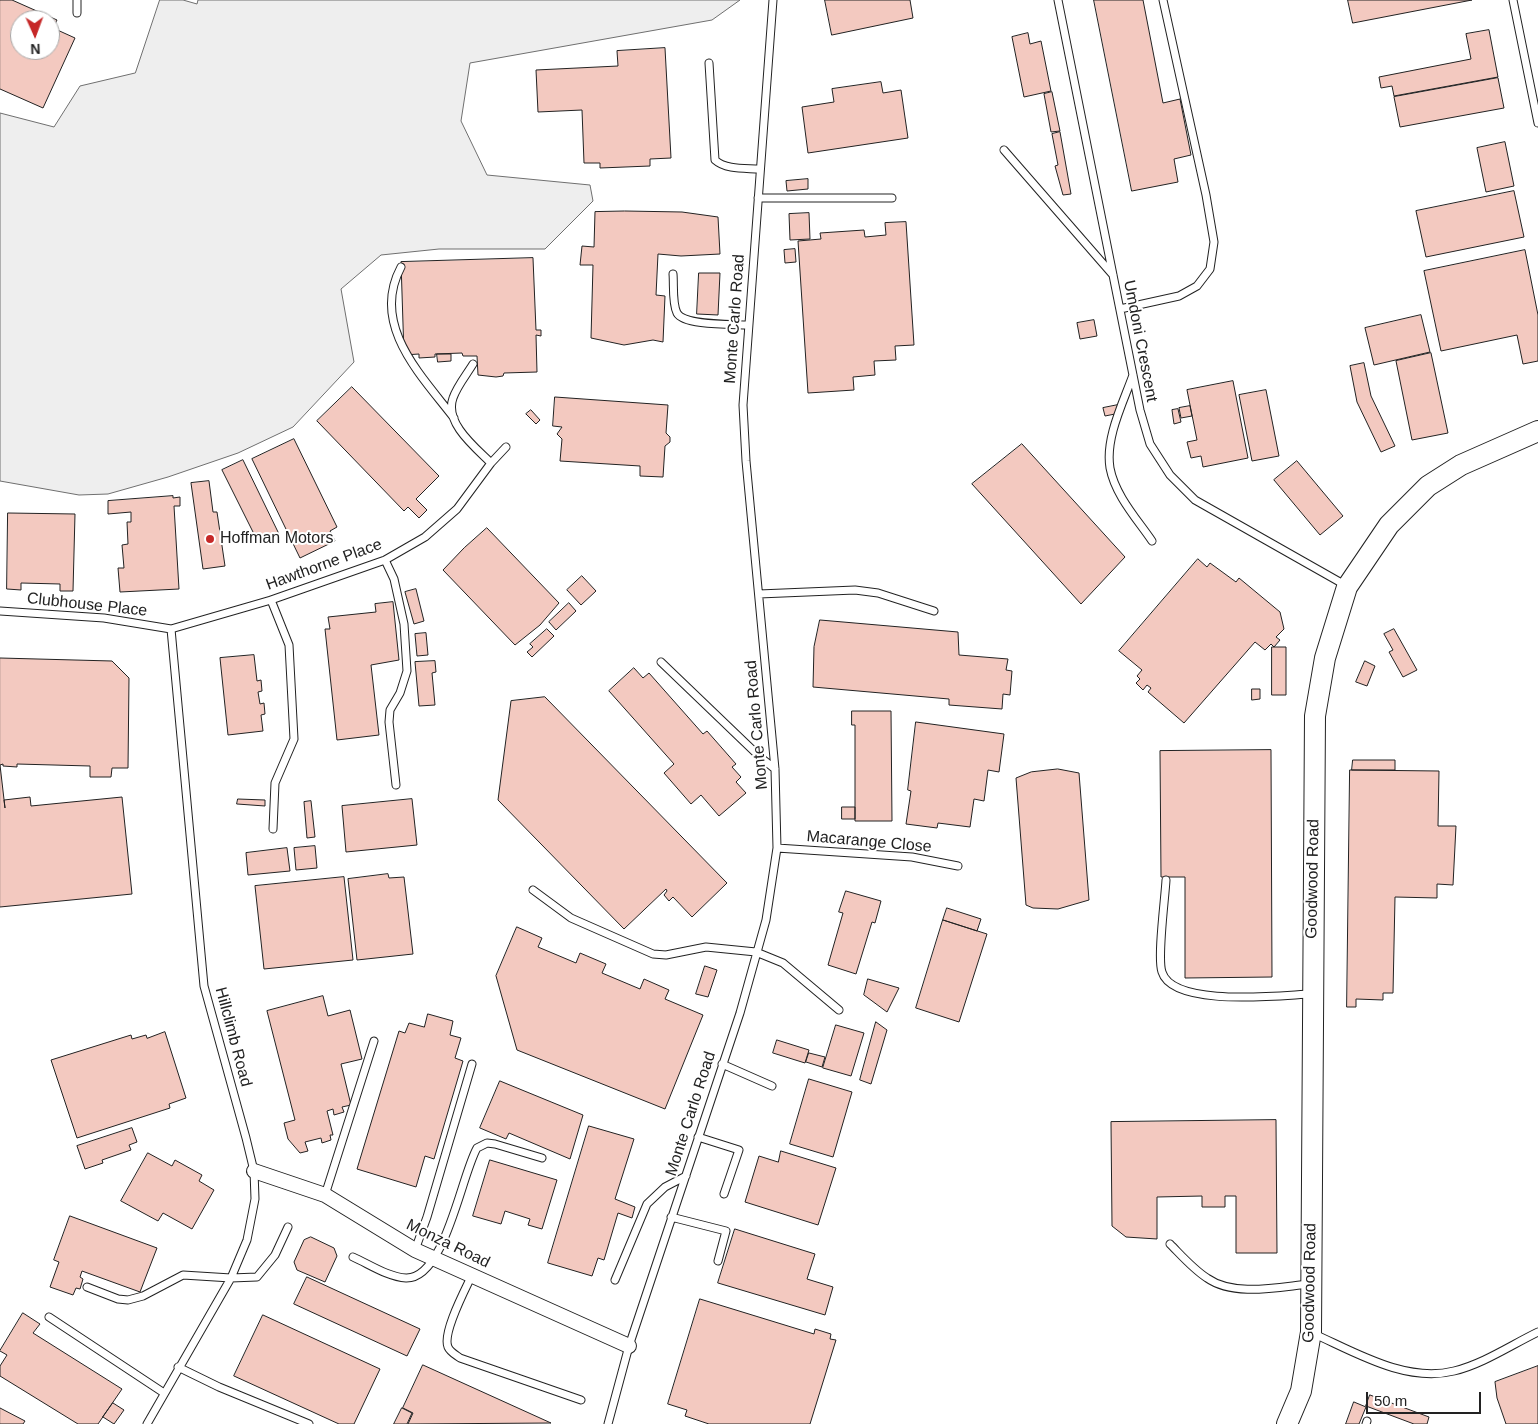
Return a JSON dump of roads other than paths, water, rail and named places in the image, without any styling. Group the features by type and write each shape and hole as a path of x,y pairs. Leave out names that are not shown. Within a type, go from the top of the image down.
{"street":[{"name":"Goodwood Road","path":"1287,1424 1301,1391 1311,1332 1315,716 1325,658 1347,586 1389,525 1428,486 1461,464 1538,431"},
{"name":"Monza Road","path":"254,1171 325,1194 414,1250 629,1346"}],"lane":[{"path":"77,0 77,13"},
{"name":"Monte Carlo Road","path":"608,1424 629,1346 740,1013 766,920 777,848 775,769 746,461 743,405 759,168 773,0"},
{"name":"Umdoni Crescent","path":"1058,0 1133,375 1150,444 1170,476 1195,500 1347,586"},
{"path":"1120,309 1179,296 1197,286 1210,269 1214,242 1206,195 1163,0"},
{"path":"1513,0 1538,123"},
{"path":"709,63 715,160 720,164 734,167 759,168"},
{"path":"1004,150 1113,276"},
{"path":"758,198 892,198"},
{"path":"402,267 392,284 392,313 398,341 416,370 454,418 463,436 491,463"},
{"path":"673,274 675,310 681,318 703,322 748,325"},
{"path":"454,418 452,399 473,364"},
{"path":"1133,375 1111,441 1110,470 1124,499 1152,541"},
{"name":"Hawthorne Place","path":"171,629 271,600 385,560 425,537 457,508 491,463 506,447"},
{"path":"385,560 394,579 404,624 407,671 400,693 390,710 389,722 396,785"},
{"path":"760,594 855,590 878,593 934,611"},
{"path":"271,600 289,645 294,738 275,783 273,829"},
{"name":"Clubhouse Place","path":"0,611 104,618 171,629"},
{"name":"Hillclimb Road","path":"147,1424 230,1278 247,1240 254,1199 254,1171 204,986 171,629"},
{"path":"661,662 775,769"},
{"name":"Macarange Close","path":"777,848 912,857 958,866"},
{"path":"1166,880 1161,966 1166,981 1172,986 1185,992 1214,996 1312,994"},
{"path":"533,890 571,918 653,954 666,956 706,948 756,952 782,963 839,1010"},
{"path":"325,1194 374,1040"},
{"path":"414,1250 427,1217 472,1064"},
{"path":"722,1064 772,1086"},
{"path":"698,1137 740,1150 724,1194"},
{"path":"353,1257 404,1278 418,1276 427,1269 448,1229 477,1148 484,1144 495,1144 542,1158"},
{"path":"614,1280 647,1204 665,1187 686,1176"},
{"path":"671,1217 726,1231 718,1261"},
{"path":"86,1287 118,1299 128,1300 143,1296 183,1275 230,1278 257,1277 275,1255 288,1227"},
{"path":"1170,1244 1207,1278 1221,1285 1263,1289 1311,1284"},
{"path":"472,1276 449,1330 447,1344 450,1351 460,1358 581,1400"},
{"path":"49,1317 164,1393"},
{"path":"1311,1332 1379,1362 1408,1372 1431,1373 1453,1371 1476,1364 1538,1332"},
{"path":"178,1367 219,1387 309,1424"}],"place":[{"name":"Hoffman Motors","path":"210,539"}]}
